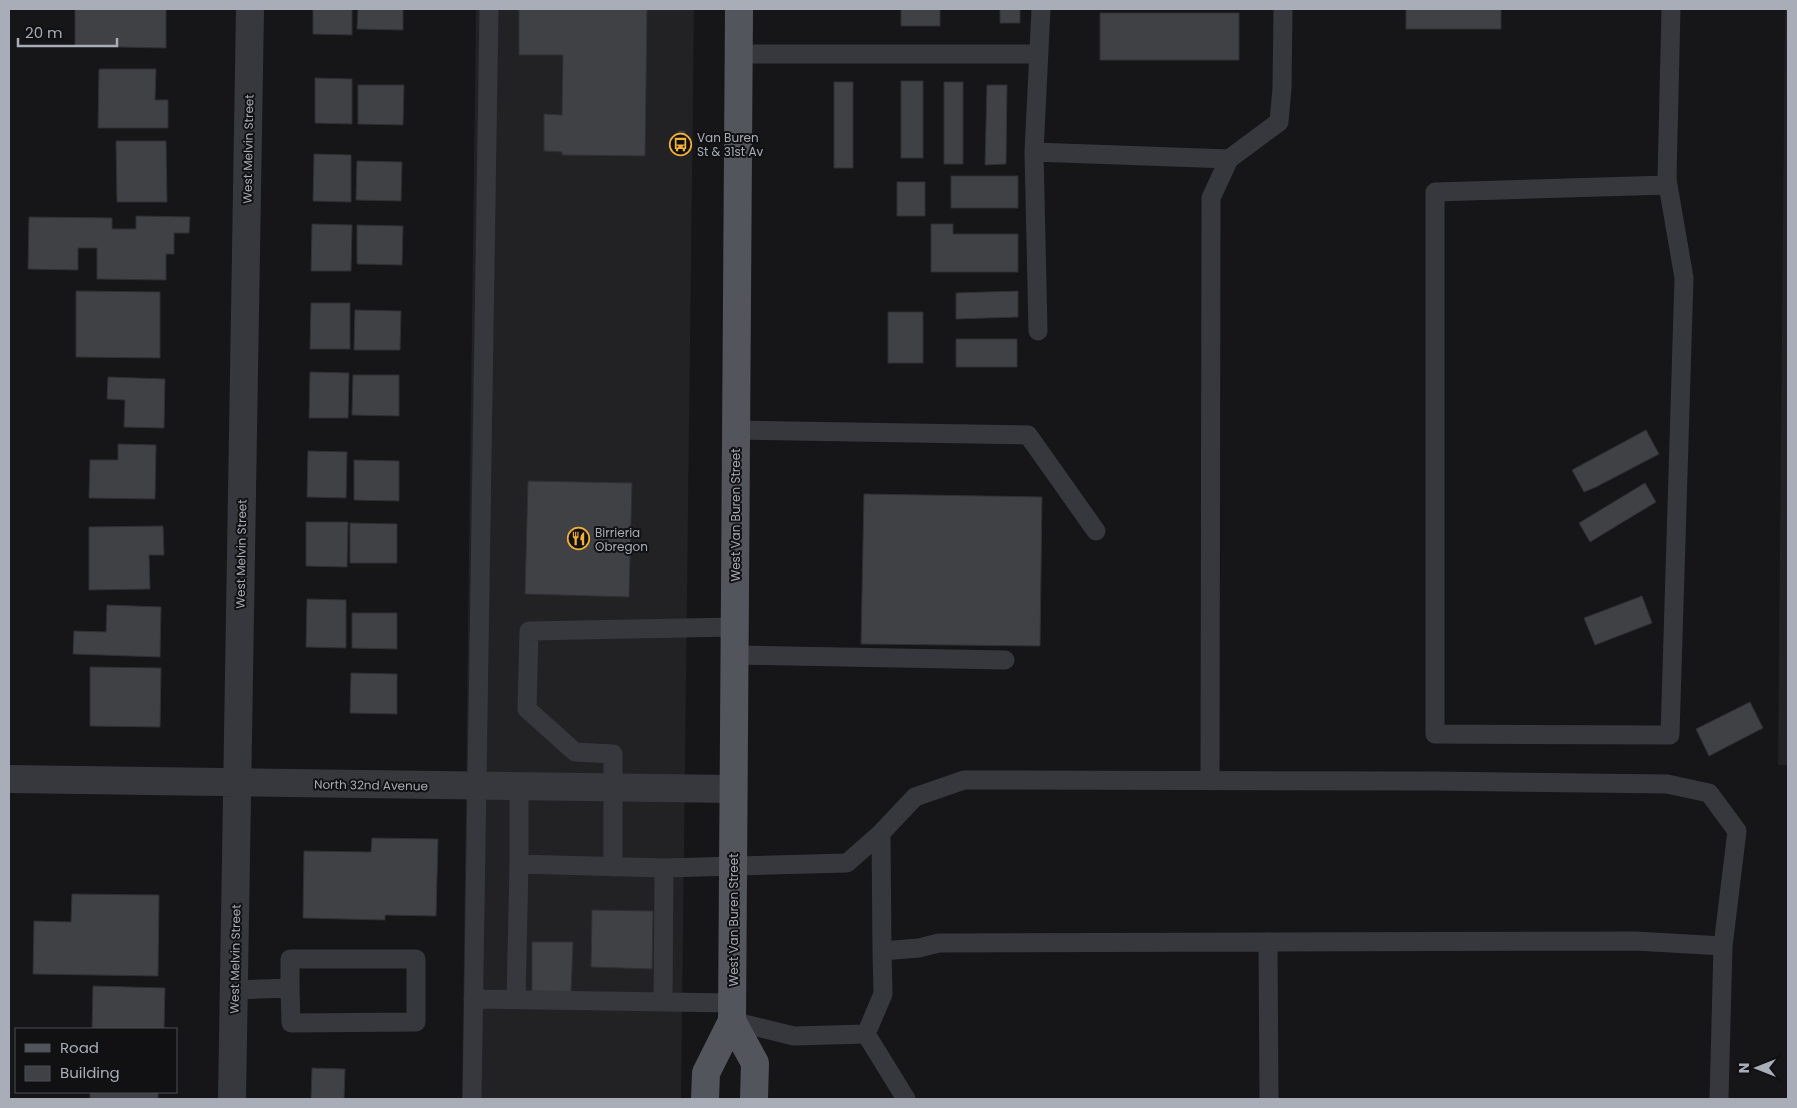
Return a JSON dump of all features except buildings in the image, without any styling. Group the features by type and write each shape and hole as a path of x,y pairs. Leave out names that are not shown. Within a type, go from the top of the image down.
{"main road":[{"name":"West Van Buren Street","path":"705,1099 706,1073 732,1012 739,9"},
{"name":"West Van Buren Street","path":"732,1012 754,1063 754,1099"}],"street":[{"name":"West Melvin Street","path":"232,1099 250,9"},
{"name":"North 32nd Avenue","path":"9,779 733,789"}],"lane":[{"path":"472,1099 489,9"},
{"path":"1038,331 1034,152 1041,9"},
{"path":"1210,781 1211,198 1229,159 1279,122 1282,88 1283,9"},
{"path":"1668,185 1435,192 1435,734 1670,735 1684,278 1668,185 1671,9"},
{"path":"738,54 1038,54"},
{"path":"1034,152 1229,159"},
{"path":"736,430 1028,435 1096,531"},
{"path":"613,866 613,754 575,752 527,709 529,631 734,627"},
{"path":"734,655 1005,660"},
{"path":"519,864 664,868 847,863 881,833 915,797 964,780 1434,781 1667,784 1709,793 1737,831 1723,946 1719,1099"},
{"path":"516,1000 519,787"},
{"path":"866,1034 883,994 881,833"},
{"path":"663,1002 664,868"},
{"path":"882,951 919,948 939,943 1635,941 1723,946"},
{"path":"1268,942 1270,1099"},
{"path":"290,959 416,959 416,1022 291,1023 290,988 290,959"},
{"path":"234,990 290,988"},
{"path":"473,999 663,1002 732,1012 794,1036 866,1034"},
{"path":"866,1034 906,1099"}],"shaded area":[{"path":"476,9 694,9 681,1099 462,1099"},
{"path":"1785,9 1788,9 1788,765 1778,765"}],"place":[{"name":"Van Buren St & 31st Av","path":"681,144"},
{"name":"Birrieria Obregon","path":"579,539"}]}
